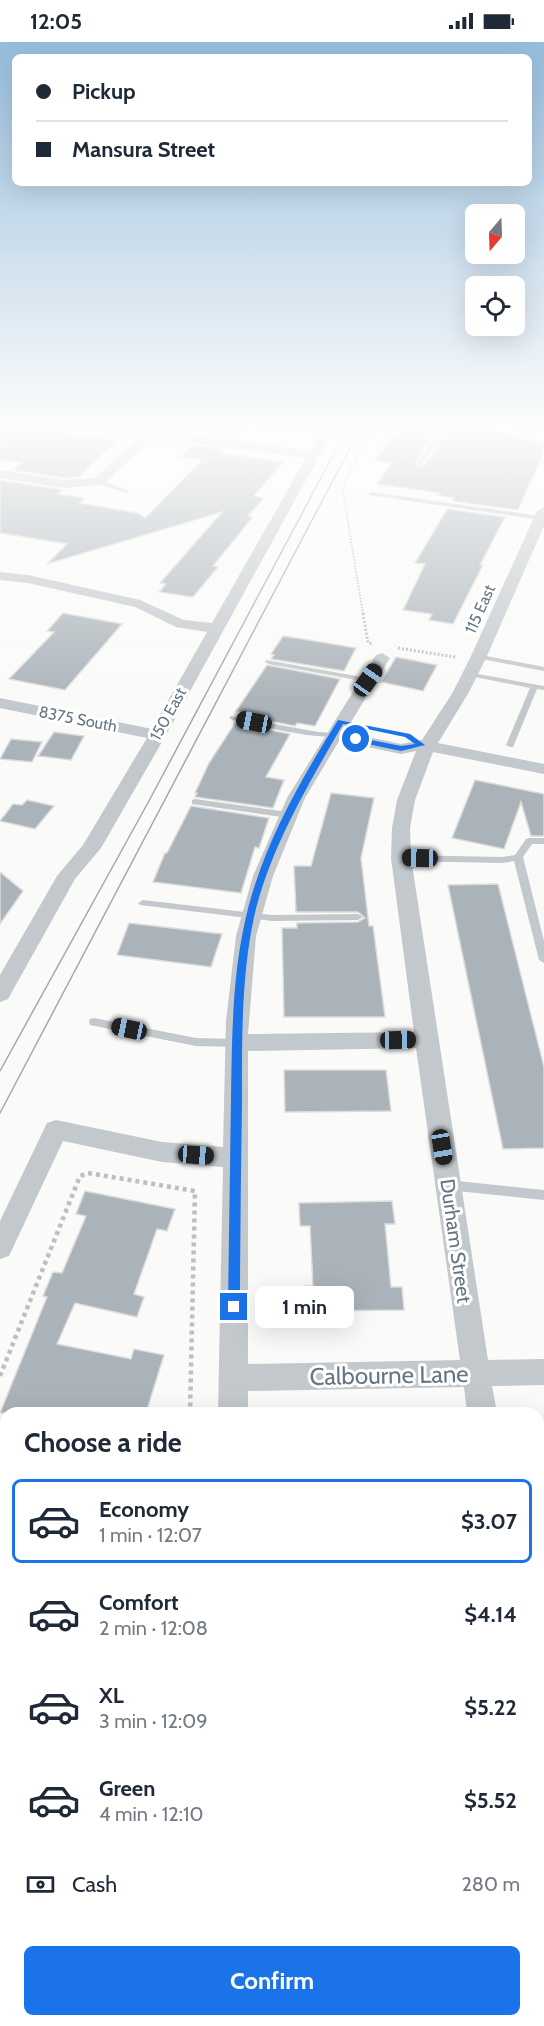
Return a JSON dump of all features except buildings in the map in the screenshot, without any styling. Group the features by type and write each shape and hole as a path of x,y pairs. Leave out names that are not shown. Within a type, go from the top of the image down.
{"street":[{"name":"150 East","path":"0,994 67,876 91,848 157,735 275,522"},
{"name":"115 East","path":"475,664 539,522"},
{"path":"0,576 28,579 140,604 181,624 215,628"},
{"path":"233,1407 237,1043 242,967 250,916 270,857 306,778 368,680 384,650"},
{"name":"Durham Street","path":"475,664 424,746 406,800 401,828 401,858 481,1407"},
{"name":"8375 South","path":"0,703 157,735"},
{"path":"337,728 401,749 424,746 544,769"},
{"path":"237,1043 426,1040"},
{"path":"0,1248 56,1130 162,1152 235,1158"},
{"name":"Calbourne Lane","path":"233,1378 544,1372"}],"lane":[{"path":"269,662 368,680"},
{"path":"475,664 544,669"},
{"path":"475,664 544,688"},
{"path":"510,745 534,686"},
{"path":"233,718 318,734 337,728"},
{"path":"195,802 288,815"},
{"path":"401,858 489,860 518,856 529,842 544,841"},
{"path":"518,856 544,960"},
{"path":"143,903 250,916 358,917"},
{"path":"94,1022 195,1042 237,1043"},
{"path":"448,1185 544,1195"}],"path":[{"path":"348,522 368,643 384,650 475,664"},
{"path":"0,1376 80,1176 88,1173 195,1191 190,1407"}],"tram line":[{"path":"0,1071 150,799 298,522"},
{"path":"0,1113 311,522"}],"route":[{"path":"234,1307 237,1021 250,916 270,857 296,798 341,722 408,735 422,745 401,749 356,739"}]}
